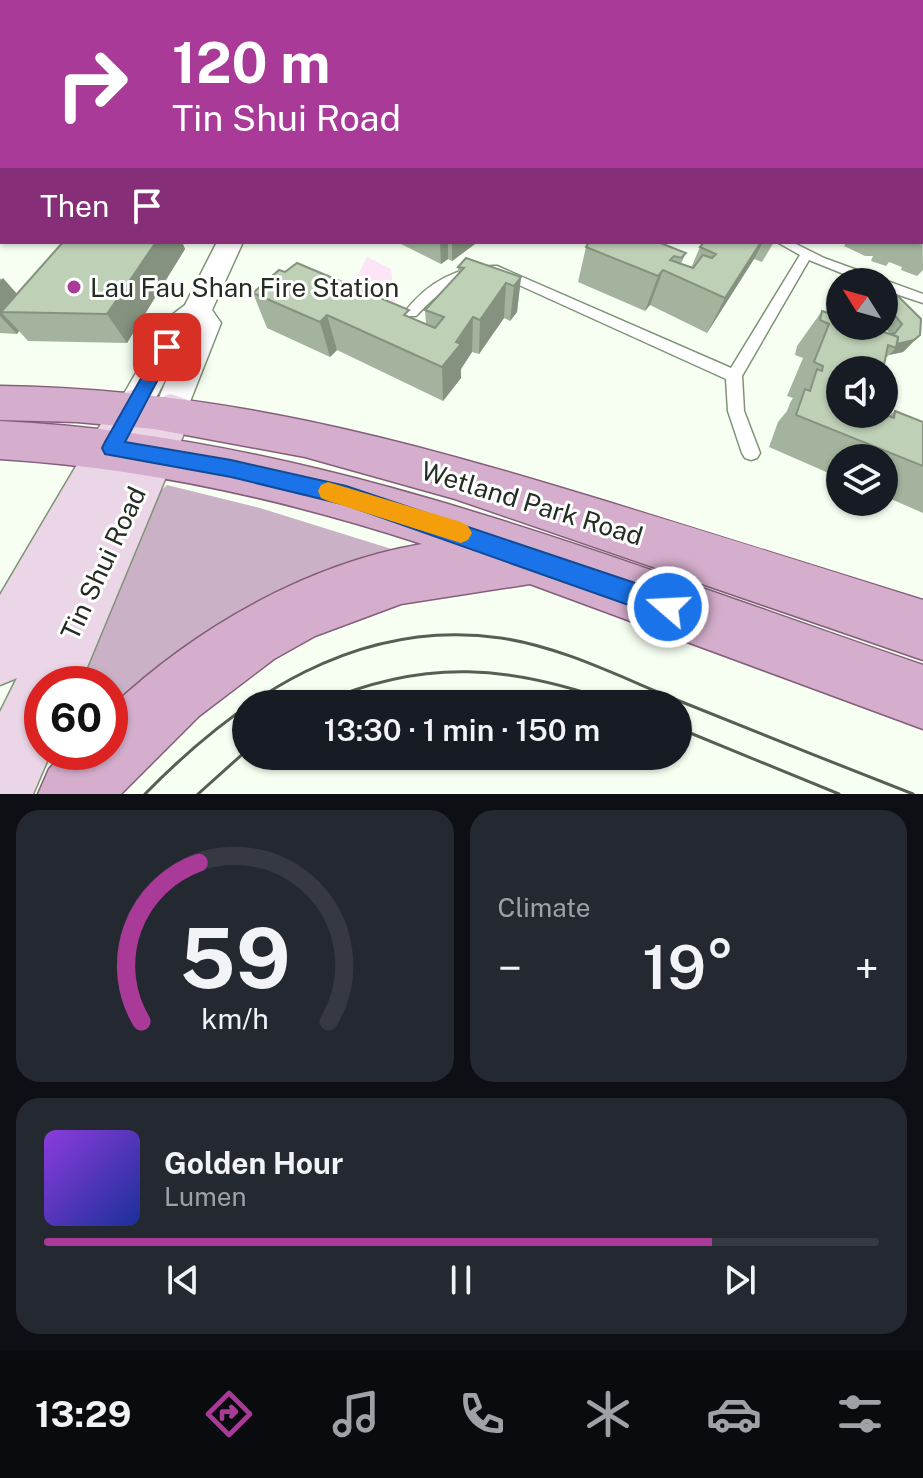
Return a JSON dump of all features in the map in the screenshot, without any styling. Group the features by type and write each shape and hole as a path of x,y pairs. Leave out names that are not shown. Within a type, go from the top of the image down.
{"main road":[{"path":"0,403 142,430"},
{"path":"0,440 142,430"},
{"name":"Wetland Park Road","path":"142,430 231,468 346,496 923,697"},
{"name":"Wetland Park Road","path":"142,430 272,431 450,475 923,630"},
{"name":"Tin Shui Road","path":"0,654 142,430"},
{"name":"Tin Shui Road","path":"55,666 142,430"},
{"path":"74,794 162,702 209,666 299,613 340,594 385,579 438,568 532,559"},
{"path":"0,788 24,735"}],"street":[{"name":"Tin Shui Road","path":"142,430 206,323 197,311 229,244"}],"lane":[{"path":"787,244 840,268"},
{"path":"751,453 736,411 734,376 806,255"},
{"path":"411,313 444,280 457,272 497,270 734,376"},
{"path":"898,290 923,299"}],"shaded area":[{"path":"367,257 391,269 397,314 359,293 358,275"},
{"path":"167,485 260,508 414,556 128,708 128,666 79,666 158,493"}],"building":[{"path":"61,244 155,244 107,314 1,312"},
{"path":"588,244 663,244 686,253 681,258 674,256 670,260 693,268 703,255 712,258 716,254 700,247 702,244 760,244 725,298 663,270 658,276 586,247"},
{"path":"466,258 521,277 514,286 506,283 480,320 473,317 456,342 461,344 442,367 327,315 320,322 253,293 279,270 285,272 297,263 409,310 404,315 435,328 444,317 425,310 464,268 458,267"},
{"path":"898,296 921,319 920,335 914,340 897,344 898,329 902,324 898,319"},
{"path":"822,311 826,312 826,323 820,320"},
{"path":"826,332 826,340 897,340 896,348 888,345 886,356 826,356 826,427 796,415 805,389 810,391 817,369 822,371 823,366 814,362"},
{"path":"898,412 923,422 923,466 898,456 898,444 868,444 828,428 898,428"}],"tram line":[{"path":"145,794 221,726 262,696 305,672 351,653 398,640 449,635 501,638 546,648 913,794"},
{"path":"354,690 432,673 468,672 505,674 575,690"},
{"path":"692,734 839,794"},
{"path":"198,794 232,764"}],"slow traffic":[{"path":"328,491 461,533"}],"place":[{"name":"Lau Fau Shan Fire Station","path":"74,287"}],"route":[{"path":"167,347 112,448 231,468 346,496 421,519 668,607"}]}
